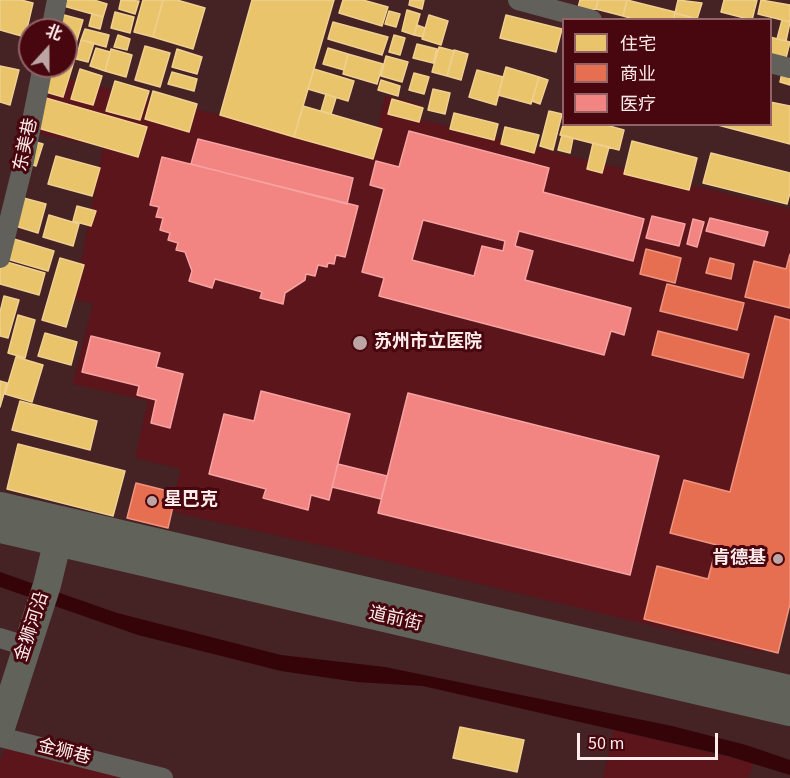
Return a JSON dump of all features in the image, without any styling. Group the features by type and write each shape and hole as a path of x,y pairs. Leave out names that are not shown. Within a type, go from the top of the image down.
{"main road":[{"name":"道前街","path":"0,506 60,531 790,712"},
{"name":"道前街","path":"0,529 60,531 790,689"},
{"name":"金狮河沿","path":"0,731 13,642 44,594 60,531"}],"street":[{"path":"53,18 57,0"},
{"path":"518,0 570,7 589,18"},
{"path":"772,63 790,68"},
{"name":"东美巷","path":"0,258 24,161 41,78"},
{"name":"金狮巷","path":"0,737 163,778"}],"shaded area":[{"name":"苏州市立医院","path":"50,78 64,78 372,151 385,96 420,104 418,119 790,209 790,607 781,643 761,652 328,547 169,511 181,469 135,458 148,401 73,384 93,303 74,300 103,147 38,134"},
{"path":"0,572 117,613 281,655 385,667 672,726 746,745 790,760 790,775 728,756 423,686 357,682 281,671 138,635 0,587"},
{"path":"614,730 753,763 749,778 603,778"},
{"path":"6,747 128,778 0,778 0,763"}],"building: 住宅":[{"path":"0,0 21,0 33,3 29,18 18,18 18,35 0,30"},
{"path":"61,0 94,0 107,4 103,17 60,5"},
{"path":"121,0 139,1 135,14 119,9"},
{"path":"143,0 163,0 153,37 134,32"},
{"path":"163,0 177,0 205,8 193,49 153,37"},
{"path":"252,0 334,0 294,137 220,115"},
{"path":"343,0 363,0 388,7 382,26 339,13"},
{"path":"410,0 424,0 422,9 409,5"},
{"path":"580,0 598,0 596,9 577,12"},
{"path":"598,0 627,0 623,16 596,9"},
{"path":"627,0 675,12 674,18 623,16"},
{"path":"678,0 702,3 697,18 675,13"},
{"path":"724,0 757,0 752,18 721,12"},
{"path":"761,0 790,5 790,22 758,14"},
{"path":"407,10 420,14 414,35 402,31"},
{"path":"49,11 75,18 47,18"},
{"path":"389,11 400,14 396,27 385,24"},
{"path":"115,12 134,17 130,33 111,28"},
{"path":"675,13 694,18 674,18"},
{"path":"92,14 103,17 100,29 89,26"},
{"path":"429,15 448,21 441,45 422,39"},
{"path":"506,15 562,29 556,52 500,38"},
{"path":"78,19 83,20 78,37"},
{"path":"782,20 790,22 786,41 777,39"},
{"path":"333,22 388,37 382,55 328,39"},
{"path":"417,25 425,28 423,37 414,35"},
{"path":"85,29 109,35 106,47 81,40"},
{"path":"118,35 130,39 127,50 114,47"},
{"path":"394,35 405,38 400,55 389,52"},
{"path":"772,38 790,42 786,58 772,54"},
{"path":"81,40 94,43 88,62 78,60"},
{"path":"417,44 437,49 433,63 413,58"},
{"path":"145,46 170,53 160,87 135,80"},
{"path":"439,47 454,51 447,76 432,72"},
{"path":"96,48 110,52 105,71 90,66"},
{"path":"328,48 348,54 344,70 323,64"},
{"path":"111,49 132,55 126,77 105,71"},
{"path":"177,49 202,57 197,74 172,67"},
{"path":"454,50 468,54 461,80 447,76"},
{"path":"348,54 383,64 377,84 343,74"},
{"path":"386,56 408,62 402,82 381,76"},
{"path":"0,66 18,70 10,105 0,102"},
{"path":"506,67 539,77 531,104 498,95"},
{"path":"80,69 102,76 93,105 71,99"},
{"path":"314,69 354,81 348,101 308,89"},
{"path":"477,70 503,77 496,105 469,97"},
{"path":"172,72 197,79 194,91 168,84"},
{"path":"414,73 429,77 424,94 409,90"},
{"path":"782,73 790,75 790,85 780,82"},
{"path":"539,77 548,80 540,104 532,101"},
{"path":"35,78 69,78 63,97 32,88"},
{"path":"381,80 400,86 398,96 378,90"},
{"path":"115,81 149,91 140,120 106,111"},
{"path":"433,89 450,93 445,114 428,110"},
{"path":"153,91 197,104 189,132 145,119"},
{"path":"32,94 147,127 138,157 24,124"},
{"path":"326,94 336,98 331,114 321,111"},
{"path":"392,99 423,108 419,122 388,114"},
{"path":"772,102 790,106 790,144 722,126 772,126"},
{"path":"303,106 382,129 373,159 294,137"},
{"path":"549,111 562,114 553,150 540,146"},
{"path":"454,113 498,124 494,140 450,129"},
{"path":"563,126 609,126 624,130 619,150 560,135"},
{"path":"505,127 539,135 534,153 501,144"},
{"path":"562,135 573,138 570,153 558,150"},
{"path":"25,139 43,144 36,166 19,161"},
{"path":"632,141 697,158 689,190 624,174"},
{"path":"593,143 609,147 602,173 587,169"},
{"path":"711,153 790,173 790,193 787,204 703,183"},
{"path":"56,156 100,168 92,196 48,184"},
{"path":"20,197 46,204 38,233 12,225"},
{"path":"77,206 96,211 91,226 73,221"},
{"path":"49,215 79,224 73,246 43,237"},
{"path":"4,236 54,251 48,271 0,257"},
{"path":"60,258 84,265 66,327 42,320"},
{"path":"0,260 45,273 39,295 0,284"},
{"path":"4,296 19,300 8,338 0,336 0,312"},
{"path":"18,315 35,320 25,358 8,353"},
{"path":"45,333 77,342 71,365 38,356"},
{"path":"16,357 43,365 32,402 5,394"},
{"path":"0,381 7,383 0,407"},
{"path":"20,401 97,421 90,450 12,430"},
{"path":"18,444 125,471 113,516 7,489"},
{"path":"460,727 524,740 517,772 453,758"}],"building: 商业":[{"path":"646,249 681,258 675,283 640,274"},
{"path":"790,254 790,308 745,297 754,261 786,269"},
{"path":"710,258 734,264 731,279 706,273"},
{"path":"667,284 744,303 737,330 660,311"},
{"path":"775,316 790,320 790,604 778,653 644,619 657,566 708,579 717,545 670,533 684,480 730,492"},
{"path":"658,331 749,354 743,378 652,355"},
{"path":"136,483 176,493 168,528 127,518"}],"building: 医疗":[{"path":"409,131 549,168 543,192 644,219 633,261 519,231 515,246 533,251 525,280 631,308 624,335 611,331 604,355 379,296 384,278 362,272 384,189 370,185 376,161 399,167","holes":["423,220 505,241 503,251 482,246 474,276 412,260"]},
{"path":"198,139 353,178 347,204 191,164"},
{"path":"162,157 358,206 345,257 336,255 334,264 328,263 327,267 318,265 315,276 306,274 305,280 285,293 283,304 260,298 262,292 215,279 212,288 189,281 192,271 185,252 176,250 178,243 168,240 170,233 160,230 163,218 156,217 159,207 150,205"},
{"path":"652,216 685,224 679,246 646,238"},
{"path":"710,218 768,232 764,246 706,231"},
{"path":"693,219 704,222 697,247 687,244"},
{"path":"91,336 160,353 156,367 183,374 170,428 151,423 156,400 137,395 139,386 82,372"},
{"path":"261,391 350,414 329,500 311,495 308,510 263,498 266,489 209,474 224,414 254,421"},
{"path":"408,393 659,456 630,575 378,513"},
{"path":"338,464 387,476 381,499 332,487"}],"place":[{"name":"苏州市立医院","path":"360,343"},
{"name":"星巴克","path":"152,501"},
{"name":"肯德基","path":"778,559"}]}
